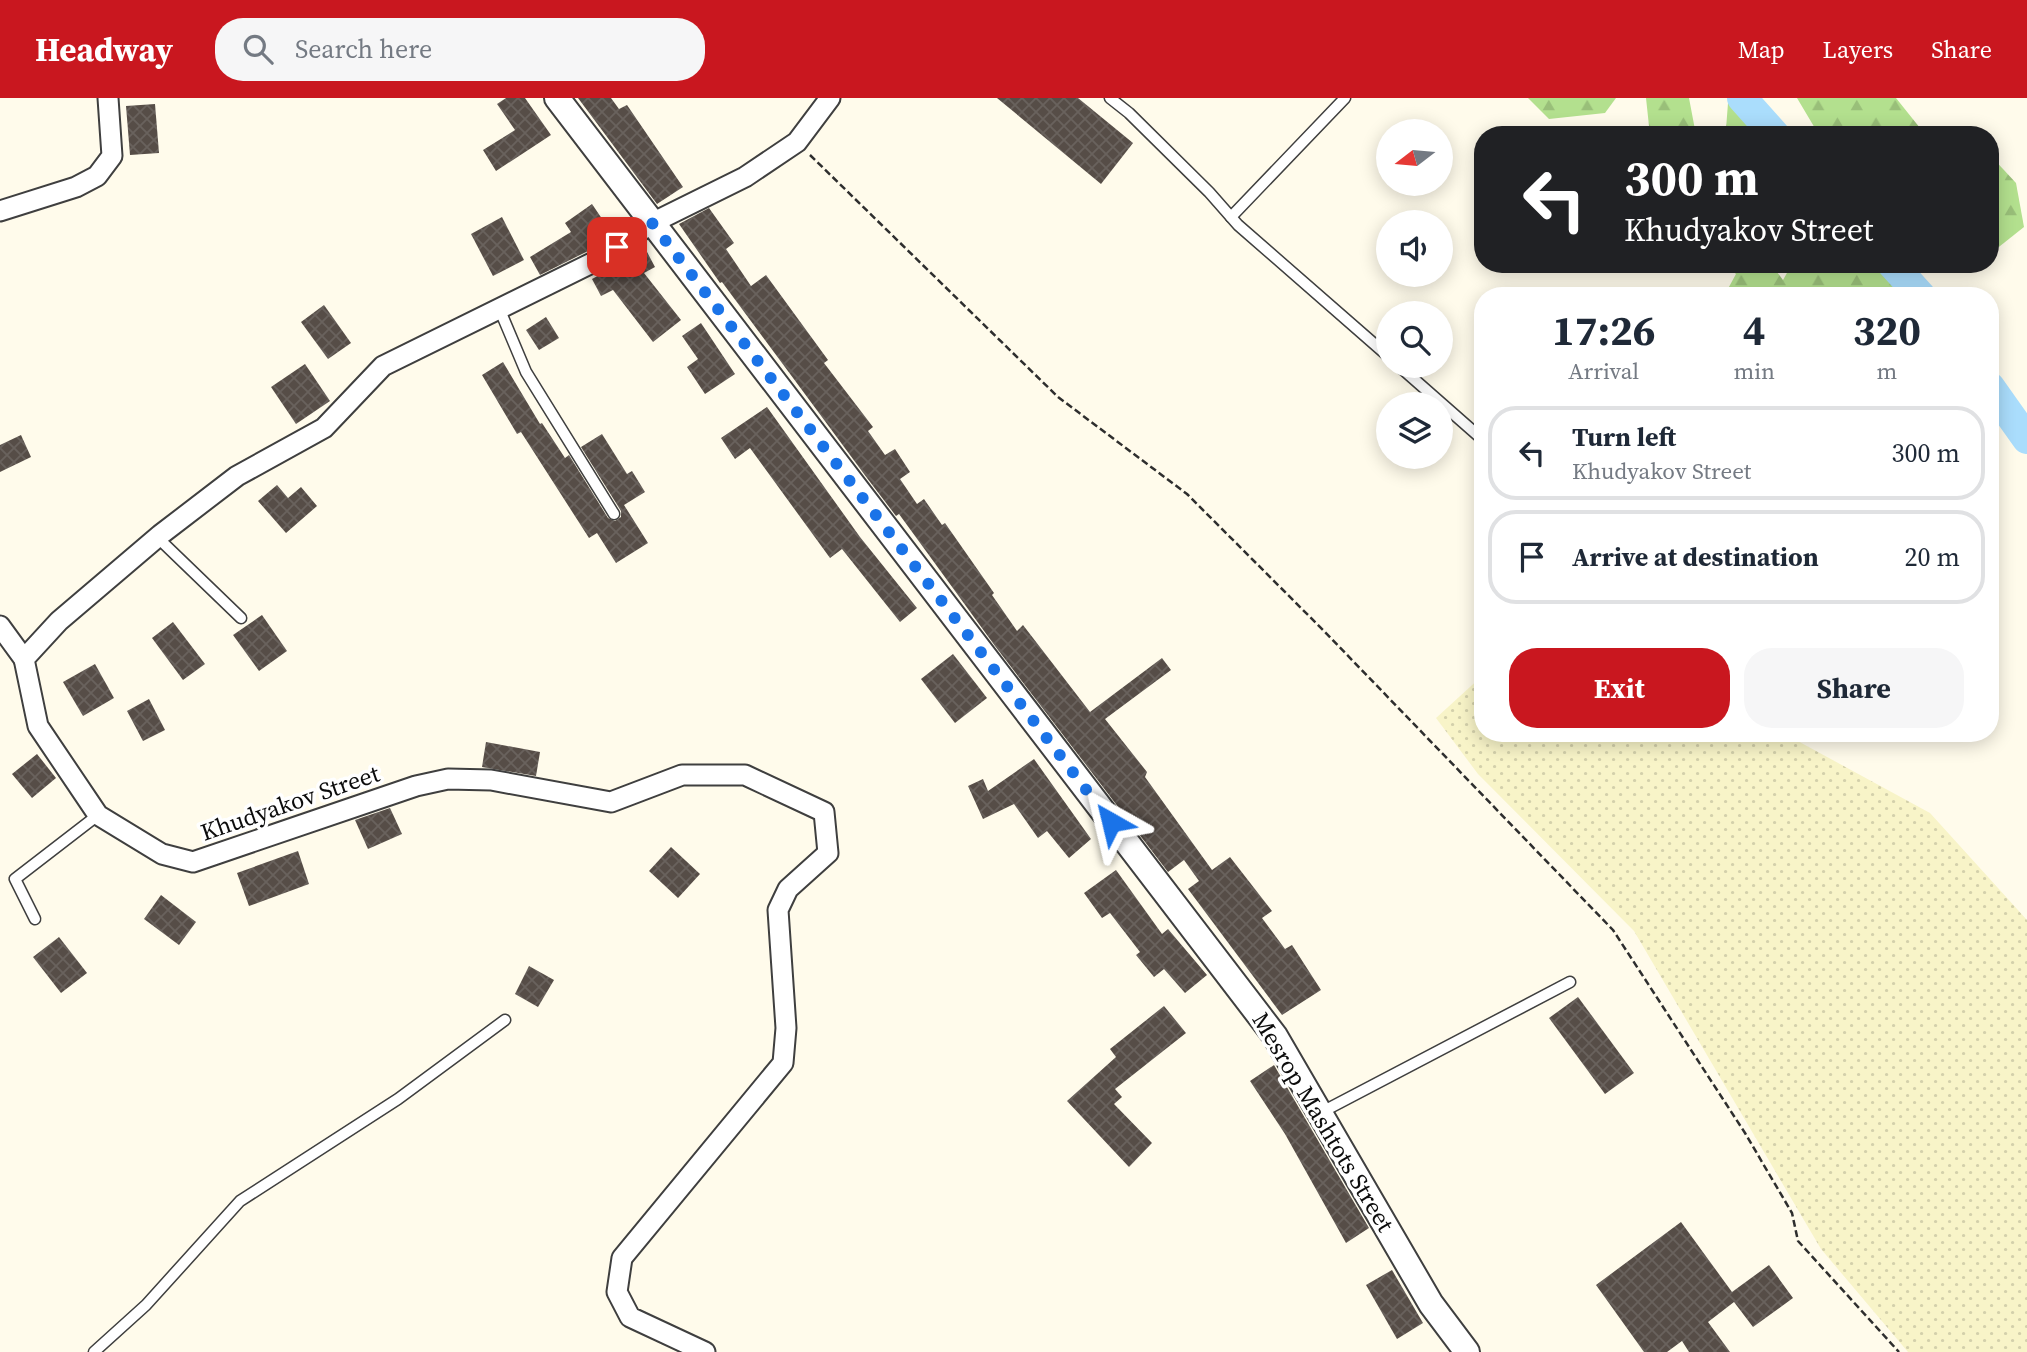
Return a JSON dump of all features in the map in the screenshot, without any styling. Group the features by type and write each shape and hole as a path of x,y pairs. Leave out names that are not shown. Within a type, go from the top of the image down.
{"street":[{"path":"0,211 76,187 97,176 112,156 108,98"},
{"name":"Mesrop Mashtots Street","path":"557,98 1275,1035 1431,1304 1467,1352"},
{"path":"0,626 24,659 59,621 157,537 237,476 324,428 383,366 600,259 652,223 745,177 797,142 830,98"},
{"name":"Khudyakov Street","path":"24,659 38,726 98,815 162,854 192,862 416,786 448,779 491,780 611,802 681,775 745,775 824,812 828,853 789,889 778,910 786,1028 783,1063 622,1258 617,1292 630,1317 705,1352"}],"lane":[{"path":"1110,98 1129,113 1231,217 1376,345"},
{"path":"1231,217 1345,98"},
{"path":"499,308 526,372 614,514"},
{"path":"1413,378 1474,432"},
{"path":"157,537 241,618"},
{"path":"36,919 15,878 98,815"},
{"path":"1320,1114 1570,982"},
{"path":"94,1352 146,1306 240,1201 398,1099 505,1020"}],"path":[{"path":"797,142 1058,397 1187,494 1324,630 1613,930 1745,1133 1792,1213 1798,1241 1899,1352"}],"shaded area":[{"path":"1474,683 1474,742 1800,742 1930,813 2027,920 2027,1352 1908,1352 1821,1249 1634,931 1478,774 1436,718"}],"green space":[{"path":"1528,98 1616,98 1605,113 1549,119"},
{"path":"1646,98 1689,98 1694,126 1649,126"},
{"path":"1797,98 1896,98 1918,126 1814,126"},
{"path":"1728,103 1742,103 1761,126 1726,126"},
{"path":"1999,165 2016,183 2024,227 1999,247"},
{"path":"1778,273 1783,280 1787,273 1882,273 1895,287 1729,287 1736,274"}],"building":[{"path":"506,98 525,98 551,135 496,171 483,150 515,130 497,104"},
{"path":"578,98 611,98 619,109 627,105 683,187 657,204"},
{"path":"997,98 1078,98 1133,143 1101,184"},
{"path":"155,104 159,153 130,155 126,106"},
{"path":"592,204 613,235 594,248 540,275 530,257 571,232 565,223"},
{"path":"709,208 734,243 726,249 751,286 766,275 828,360 824,363 873,427 868,431 885,455 895,449 910,472 900,479 917,504 924,499 942,525 945,523 1017,631 1023,625 1090,712 1162,658 1171,670 1105,719 1147,772 1145,777 1212,870 1230,857 1272,911 1262,918 1285,949 1292,945 1321,990 1282,1015 1188,889 1199,881 1184,860 1168,872 995,646 899,514 896,516 867,478 722,282 720,283 679,224"},
{"path":"502,217 524,260 493,276 471,234"},
{"path":"646,250 655,267 644,273 681,320 653,342 613,290 601,296 592,279"},
{"path":"324,305 351,343 328,359 301,322"},
{"path":"546,317 559,338 539,350 526,330"},
{"path":"701,323 735,374 705,394 687,367 698,359 682,336"},
{"path":"503,362 540,424 542,423 565,458 569,455 608,518 615,521 621,517 621,511 581,447 602,434 627,474 632,471 645,492 624,505 648,543 616,563 597,533 589,538 521,432 517,434 482,375"},
{"path":"305,364 330,401 296,424 271,387"},
{"path":"767,407 860,537 917,608 900,622 842,549 830,558 750,448 735,459 721,438"},
{"path":"21,435 31,457 0,472 0,445"},
{"path":"277,485 288,498 301,487 317,506 286,533 258,501"},
{"path":"262,615 287,651 259,671 233,635"},
{"path":"173,622 205,664 183,680 152,638"},
{"path":"953,654 987,698 955,723 921,679"},
{"path":"95,664 114,698 83,716 63,682"},
{"path":"149,699 165,730 143,741 127,711"},
{"path":"486,742 540,752 536,776 482,767"},
{"path":"37,754 56,778 32,798 12,774"},
{"path":"1034,759 1091,839 1069,858 1047,831 1038,838 1014,804 983,819 968,786 983,779 988,791"},
{"path":"390,808 402,834 368,849 355,820"},
{"path":"671,847 700,874 678,898 649,871"},
{"path":"298,851 309,884 249,906 237,873"},
{"path":"1116,870 1162,934 1168,929 1207,975 1185,993 1164,969 1154,977 1136,955 1140,952 1110,913 1102,918 1084,893"},
{"path":"161,895 196,922 179,945 144,919"},
{"path":"59,937 87,973 61,993 33,957"},
{"path":"529,966 554,980 538,1007 515,994"},
{"path":"1578,997 1634,1073 1605,1094 1549,1018"},
{"path":"1164,1006 1186,1033 1115,1089 1122,1097 1114,1104 1152,1143 1129,1167 1067,1101 1116,1057 1110,1049"},
{"path":"1274,1065 1369,1228 1346,1243 1285,1134 1250,1081"},
{"path":"1681,1222 1732,1292 1769,1265 1793,1298 1753,1327 1734,1302 1708,1322 1730,1352 1689,1352 1682,1341 1667,1352 1644,1352 1596,1285"},
{"path":"1392,1270 1423,1323 1397,1339 1366,1285"}],"waterway":[{"path":"1742,98 1767,126"},
{"path":"1900,273 1913,287"},
{"path":"1999,400 2027,439"}],"route":[{"path":"617,247 652,223 1111,822"}]}
